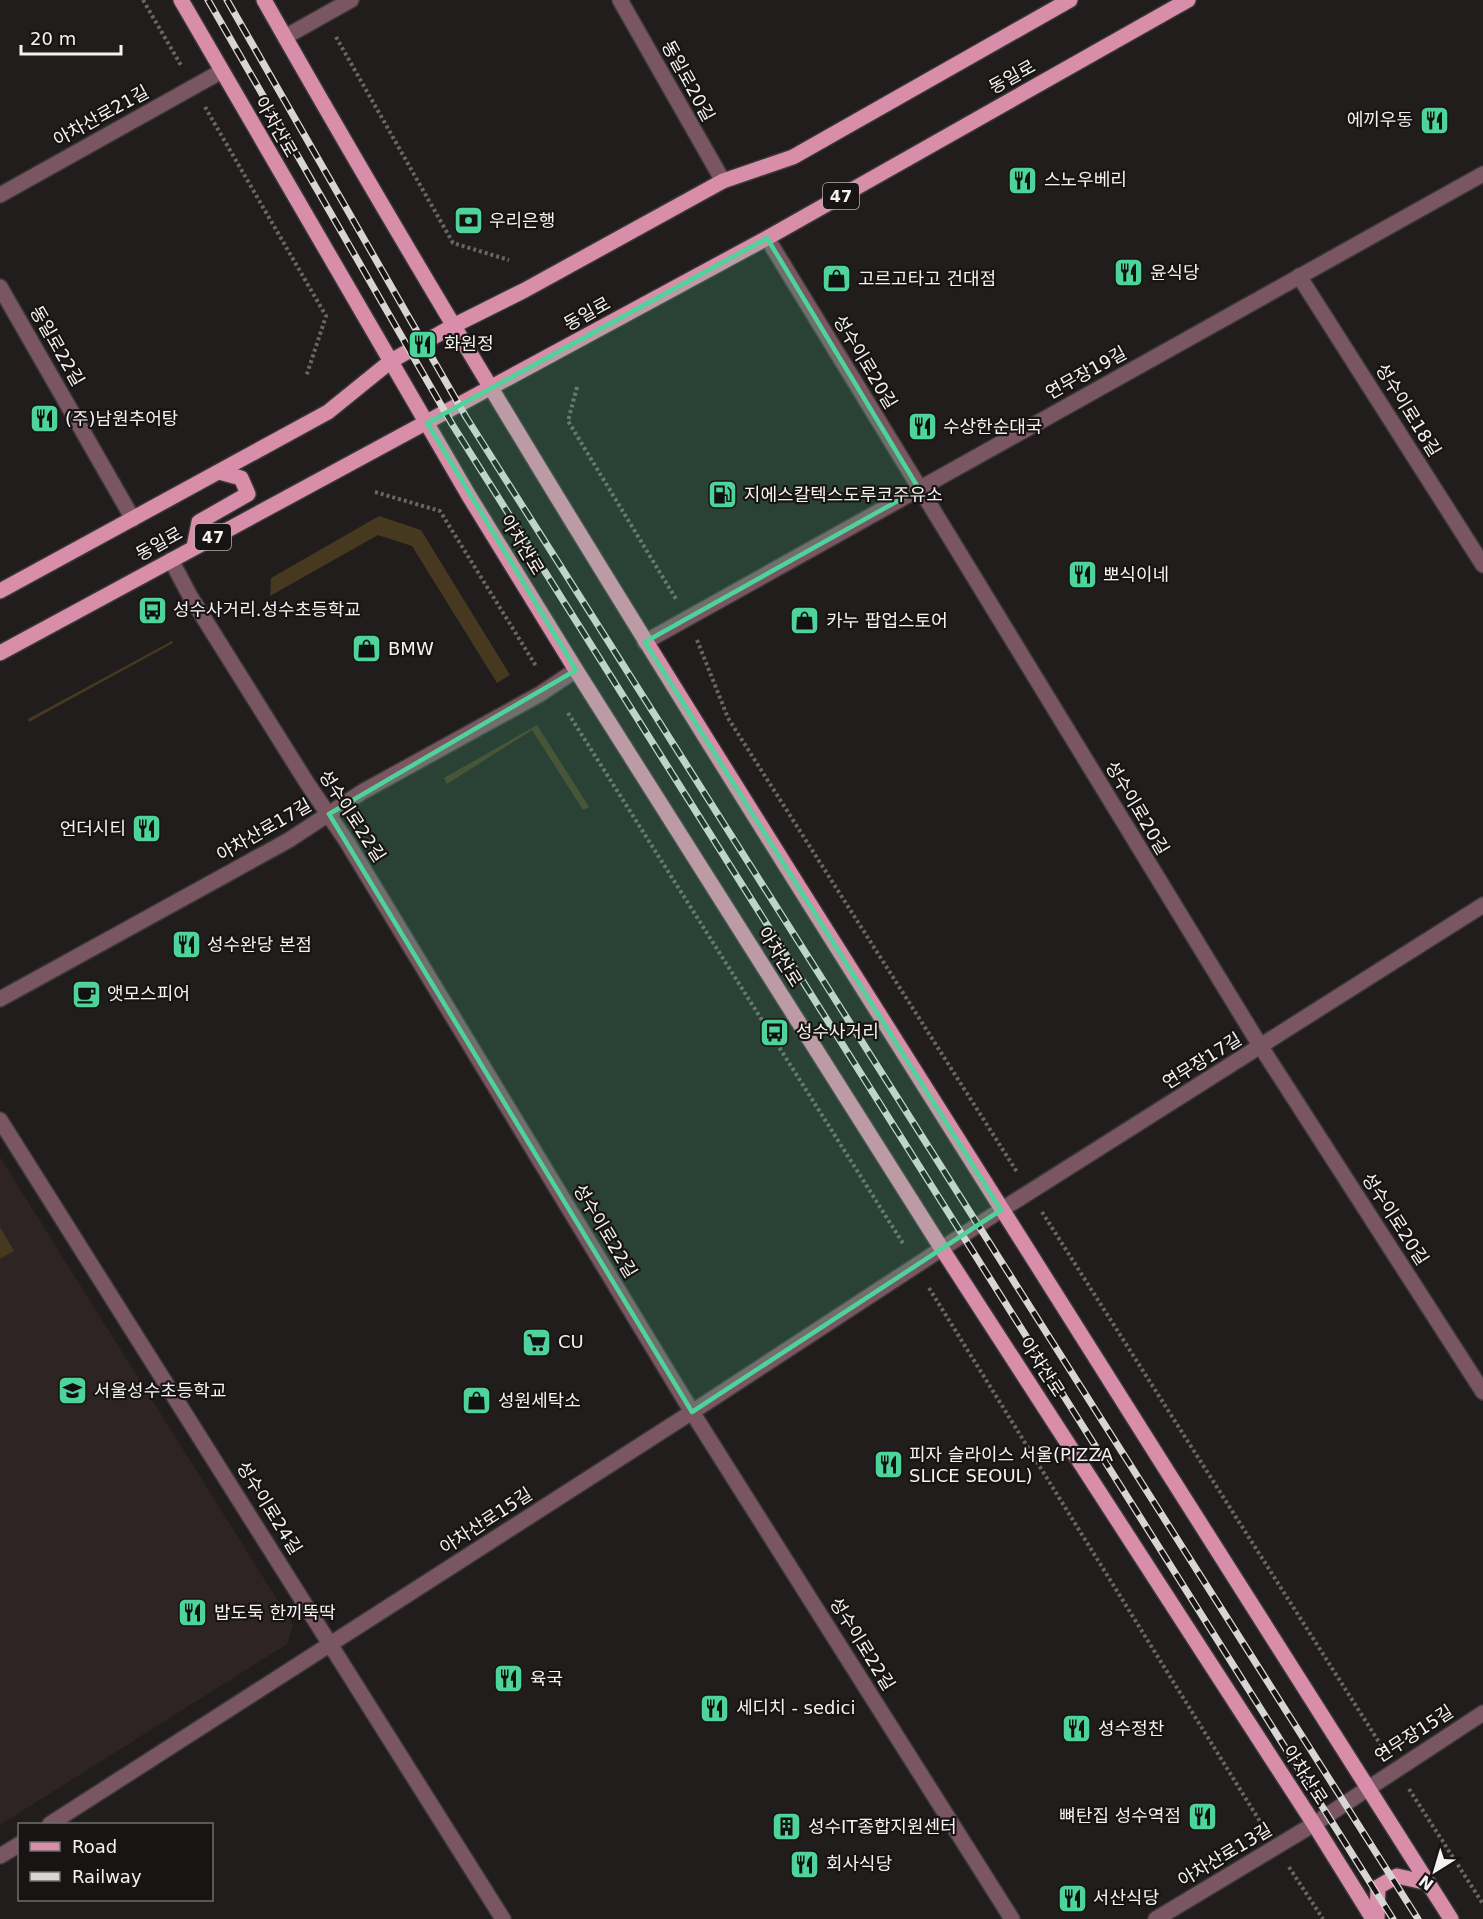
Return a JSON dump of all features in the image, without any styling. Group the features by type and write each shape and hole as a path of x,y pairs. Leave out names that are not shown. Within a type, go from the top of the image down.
{"main road":[{"name":"아차산로","path":"181,0 427,423 576,670 942,1249 1375,1919"},
{"path":"264,0 410,254 645,642 1001,1210 1451,1919"},
{"name":"동일로","path":"0,591 328,412 391,361 453,326 525,290 723,181 793,157 1070,0"},
{"name":"동일로","path":"0,652 767,238 1188,0"},
{"path":"194,547 199,522 248,494 241,478 219,472"},
{"path":"1375,1919 1378,1887 1397,1876 1428,1883"}],"street":[{"path":"285,37 351,0"},
{"name":"동일로20길","path":"620,0 723,181"},
{"name":"아차산로21길","path":"0,195 222,72"},
{"name":"연무장19길","path":"645,642 1483,174"},
{"name":"성수이로20길","path":"767,238 1261,1047 1483,1392"},
{"name":"성수이로18길","path":"1299,276 1483,565"},
{"name":"동일로22길","path":"0,287 133,519"},
{"name":"성수이로22길","path":"171,560 190,596 307,783 330,814 692,1412 1012,1919"},
{"name":"아차산로17길","path":"0,999 289,840 362,792 540,694 576,670"},
{"name":"연무장17길","path":"942,1249 1483,905"},
{"name":"성수이로24길","path":"0,1120 503,1919"},
{"name":"아차산로15길","path":"52,1823 942,1249"},
{"name":"연무장15길","path":"1314,1824 1483,1713"},
{"name":"아차산로13길","path":"1156,1919 1314,1824"},
{"path":"0,1856 18,1845"}],"path":[{"path":"143,0 326,316 306,376"},
{"path":"323,15 453,243 509,260"},
{"path":"577,387 568,421 688,618 728,718 1483,1904"},
{"path":"375,492 440,512 536,666"},
{"path":"567,713 907,1251"},
{"path":"929,1288 1323,1919"}],"highlighted area":[{"path":"767,238 919,489 645,642 1001,1210 692,1412 329,814 576,670 427,423"}],"shaded area":[{"path":"379,516 421,530 510,675 497,683 412,546 378,535 270,596 271,578"},
{"path":"172,641 173,643 29,722 28,719"},
{"path":"537,725 589,807 583,810 532,730 447,784 444,778"},
{"name":"서울성수초등학교","path":"0,1157 293,1625 287,1644 0,1825"},
{"path":"0,1227 14,1251 0,1259"}],"railway":[{"path":"208,0 452,424 1393,1919"},
{"path":"227,0 466,417 1418,1919"}],"place":[{"name":"에끼우동","path":"1434,120"},
{"name":"스노우베리","path":"1023,180"},
{"name":"우리은행","path":"468,221"},
{"name":"윤식당","path":"1129,273"},
{"name":"고르고타고 건대점","path":"837,279"},
{"name":"화원정","path":"423,344"},
{"name":"(주)남원추어탕","path":"44,419"},
{"name":"수상한순대국","path":"922,427"},
{"name":"지에스칼텍스도루코주유소","path":"723,495"},
{"name":"뽀식이네","path":"1082,575"},
{"name":"성수사거리.성수초등학교","path":"152,610"},
{"name":"카누 팝업스토어","path":"805,621"},
{"name":"BMW","path":"367,649"},
{"name":"언더시티","path":"147,829"},
{"name":"성수완당 본점","path":"186,945"},
{"name":"앳모스피어","path":"86,994"},
{"name":"성수사거리","path":"775,1032"},
{"name":"CU","path":"537,1342"},
{"name":"서울성수초등학교","path":"73,1391"},
{"name":"성원세탁소","path":"477,1401"},
{"name":"피자 슬라이스 서울(PIZZA SLICE SEOUL)","path":"888,1465"},
{"name":"밥도둑 한끼뚝딱","path":"193,1613"},
{"name":"육국","path":"509,1679"},
{"name":"세디치 - sedici","path":"715,1708"},
{"name":"성수정찬","path":"1077,1729"},
{"name":"뼈탄집 성수역점","path":"1202,1816"},
{"name":"성수IT종합지원센터","path":"787,1827"},
{"name":"회사식당","path":"805,1864"},
{"name":"서산식당","path":"1072,1898"}]}
